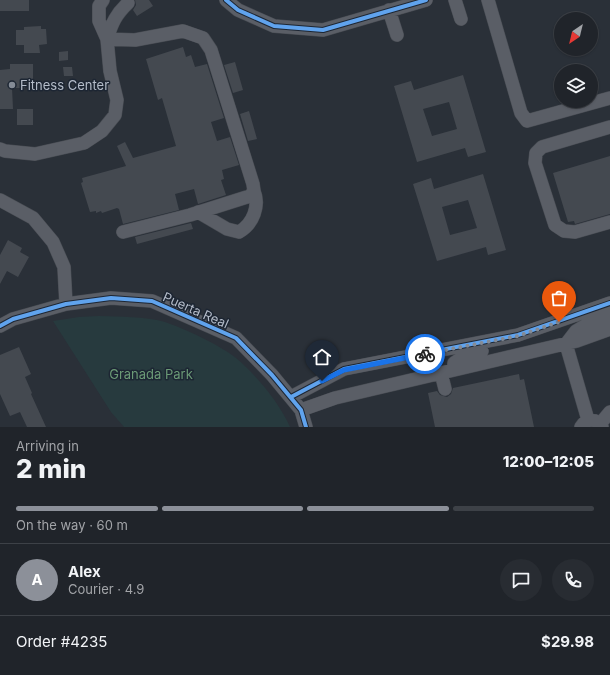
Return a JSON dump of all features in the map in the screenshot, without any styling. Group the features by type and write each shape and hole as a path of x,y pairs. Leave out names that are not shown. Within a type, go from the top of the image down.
{"street":[{"path":"0,149 5,151 35,154 84,143 102,131 115,116 117,100 110,71 106,39 100,28 99,21 99,6 103,0"},
{"path":"226,0 238,10 274,26 324,30 426,0"},
{"path":"455,0 461,19"},
{"path":"488,0 521,113 527,121 610,98"},
{"path":"106,39 113,20 128,3"},
{"path":"389,10 397,35"},
{"path":"106,39 135,40 183,31 203,38 210,50 257,199 254,215 247,227 239,232 227,229 198,212"},
{"path":"610,127 542,147 536,153 535,163 555,225 564,231 575,232 610,222"},
{"path":"123,232 198,212 250,196 254,192"},
{"path":"0,200 33,218 53,242 64,267 66,304"},
{"name":"Puerta Real","path":"0,326 13,319 66,304 111,298 152,301 236,338 272,375 301,410"},
{"path":"291,397 344,370 518,336 610,303"},
{"path":"566,344 576,331 586,325 610,316"},
{"path":"306,427 301,410 335,398 566,344 610,328"},
{"path":"454,370 454,364 464,356 508,346 518,336"},
{"path":"566,344 593,424 610,412"},
{"path":"441,373 445,390"}],"green space":[{"name":"Granada Park","path":"99,316 140,318 165,322 192,333 221,348 236,358 259,381 280,408 290,427 124,427 111,412 53,321"}],"building":[{"path":"0,0 29,0 29,11 0,11"},
{"path":"135,0 149,0 153,6 137,16 133,10 136,5"},
{"path":"41,26 41,29 46,29 47,44 39,45 40,53 24,53 24,45 16,45 16,30 24,30 24,27"},
{"path":"183,47 186,57 191,55 195,67 207,64 224,118 211,122 217,141 230,137 239,165 222,170 224,179 221,180 226,195 198,204 194,189 175,194 179,210 123,224 119,209 117,208 102,213 101,211 96,213 96,211 90,212 81,183 83,182 82,178 126,166 117,146 125,142 133,158 176,146 162,98 158,100 146,59"},
{"path":"68,51 68,60 59,61 59,52"},
{"path":"235,62 243,90 233,93 224,65"},
{"name":"Fitness Center","path":"10,64 33,64 33,83 25,83 25,88 12,88 13,109 0,109 0,70 10,69"},
{"path":"63,67 72,67 73,76 64,76"},
{"path":"463,75 486,152 468,157 465,148 417,162 394,86 411,81 414,90","holes":["449,102 457,129 432,136 423,109"]},
{"path":"17,109 33,109 33,125 17,125"},
{"path":"249,111 257,139 248,141 240,114"},
{"path":"610,156 610,214 575,224 574,221 568,222 553,173"},
{"path":"483,174 506,250 488,255 486,247 437,261 413,184 431,178 434,189","holes":["468,200 477,228 450,235 442,207"]},
{"path":"191,223 193,229 137,244 135,237"},
{"path":"8,240 22,248 20,252 29,257 18,277 7,271 0,284 0,255"},
{"path":"19,347 31,374 25,377 46,427 27,427 20,412 10,416 0,394 0,355"},
{"path":"519,374 520,380 524,379 534,427 435,427 428,393 437,391 440,395 447,397 451,394 453,388"}],"cycle path":[{"path":"226,0 238,10 274,26 323,30 426,0"},
{"path":"0,326 13,319 66,304 111,298 152,301 236,338 272,375 301,410 306,427"},
{"path":"291,397 344,369 518,335 610,303"}],"way so far":[{"path":"425,354 518,336 559,322"}],"place":[{"name":"Fitness Center","path":"12,85"}],"route":[{"path":"322,381 344,370 425,354"}]}
